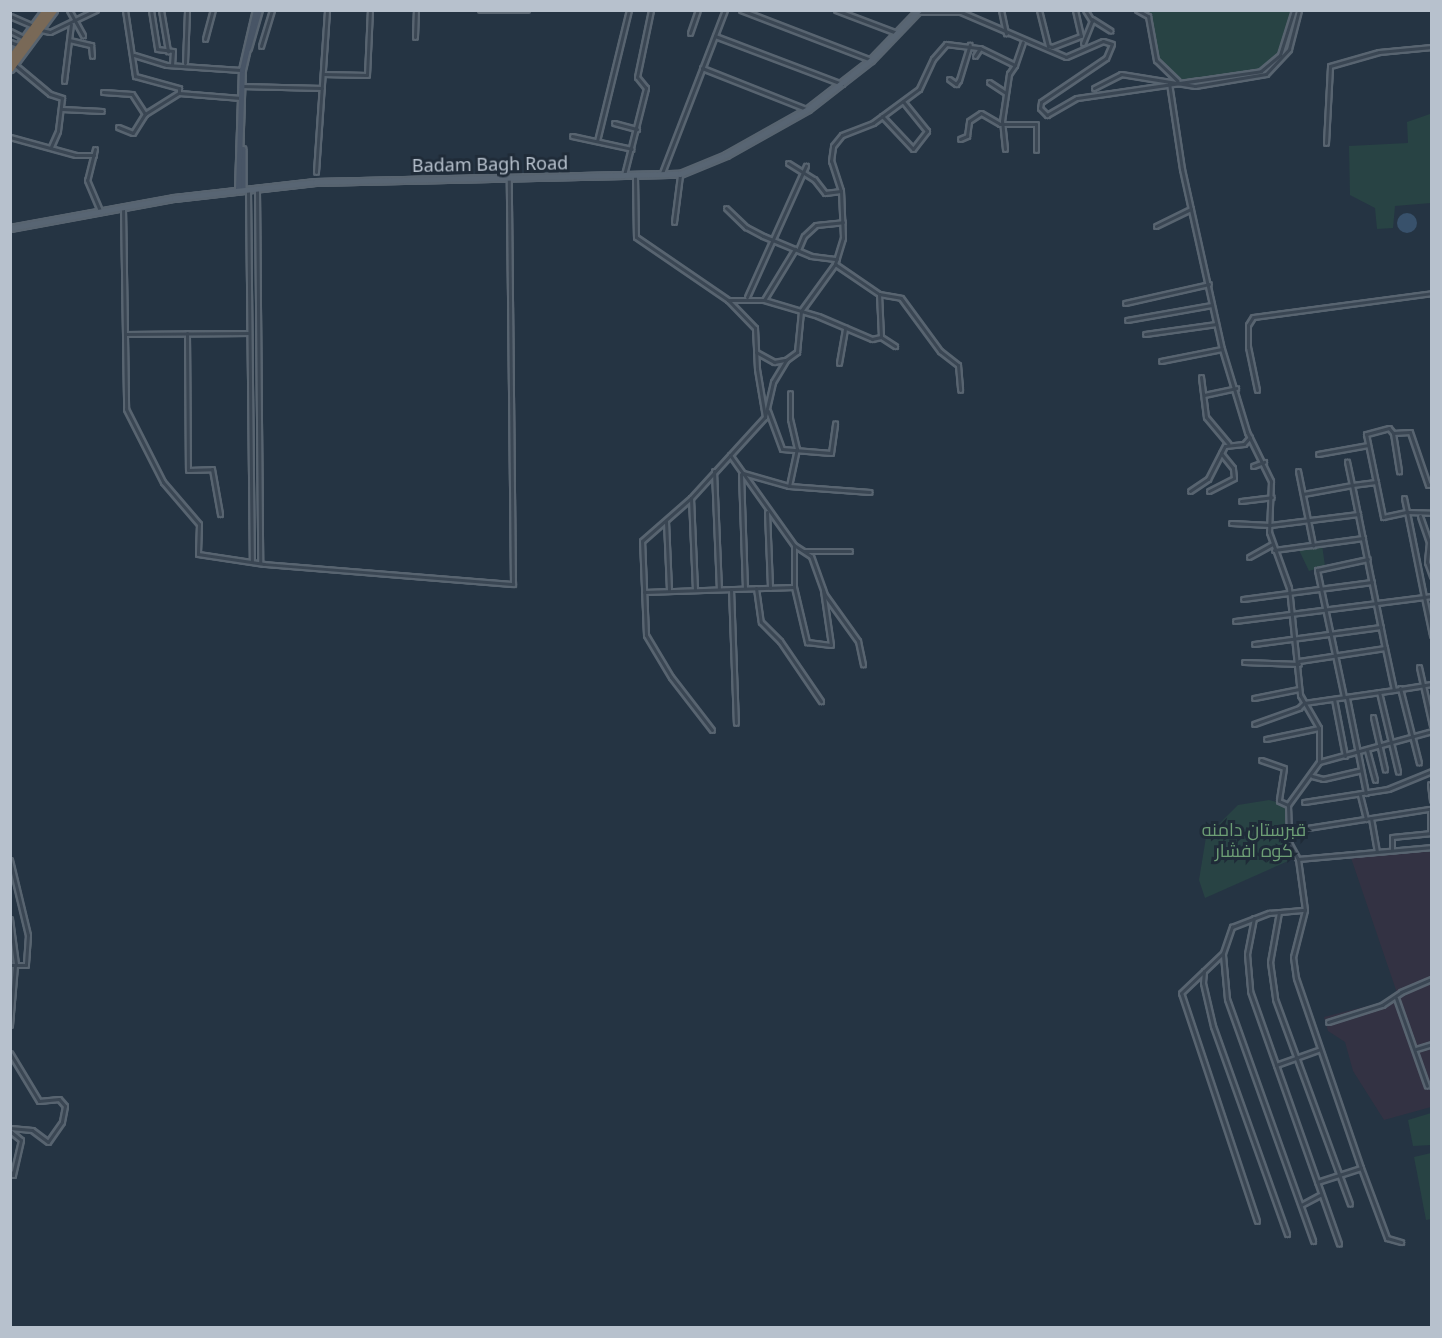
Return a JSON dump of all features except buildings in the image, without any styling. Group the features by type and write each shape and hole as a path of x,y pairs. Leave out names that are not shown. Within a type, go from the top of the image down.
{"highway":[{"path":"12,64 20,46 37,28 46,10"},
{"path":"12,64 52,10"}],"main road":[{"path":"243,189 242,70 258,10"},
{"path":"243,189 241,98 248,49 258,10"},
{"path":"481,10 527,10"},
{"name":"Badam Bagh Road","path":"10,228 123,206 256,187 339,180 509,180 680,174 726,155 808,109 871,60 899,34 917,11"}],"street":[{"path":"69,10 77,19 84,35"},
{"path":"10,16 50,32 96,10"},
{"path":"125,10 134,55 135,76 179,88 179,93"},
{"path":"151,10 158,49 174,51 172,64"},
{"path":"161,10 168,51"},
{"path":"185,64 187,10"},
{"path":"205,39 213,10"},
{"path":"261,46 272,10"},
{"path":"316,172 327,10"},
{"path":"323,74 367,75 370,10"},
{"path":"415,37 416,10"},
{"path":"597,141 629,10"},
{"path":"624,176 646,87 637,77 651,10"},
{"path":"690,33 698,10"},
{"path":"661,175 725,10"},
{"path":"741,10 871,60"},
{"path":"836,10 899,34"},
{"path":"1001,10 1006,33"},
{"path":"1039,10 1048,46 1052,47 1080,38 1075,10"},
{"path":"1085,10 1092,19 1111,31"},
{"path":"1137,10 1148,16 1156,60 1181,86"},
{"path":"917,11 962,11 1023,42 1066,57 1103,41 1112,44 1107,58 1041,102 1040,108 1047,115 1077,98 1178,81 1210,81 1261,71 1280,55 1294,10"},
{"path":"1094,88 1121,74 1181,86 1211,85 1266,74 1289,49 1299,10"},
{"path":"1083,43 1092,19"},
{"path":"64,81 71,23"},
{"path":"10,31 26,39"},
{"path":"714,36 842,84"},
{"path":"69,40 91,45 93,56"},
{"path":"10,42 20,46"},
{"path":"1005,149 1002,124 1006,93 1023,42"},
{"path":"712,730 647,638 642,541 691,498 765,417 773,382 786,360 797,352 801,310 837,259 843,222 841,191 833,178 833,146 842,135 856,132 919,90 933,59 946,44 970,45 1015,64"},
{"path":"949,79 956,84 959,80 970,45"},
{"path":"1326,144 1330,66 1379,52 1431,47"},
{"path":"975,56 980,48"},
{"path":"134,55 172,64 242,70"},
{"path":"12,64 50,94 62,98 62,109 51,147"},
{"path":"702,68 808,109"},
{"path":"989,82 1006,93"},
{"path":"1169,83 1172,117 1222,349 1250,437 1264,462 1272,497 1270,525 1272,544 1287,579 1299,663 1299,689 1304,703 1319,728 1319,762 1312,776 1288,805 1288,831 1300,859 1305,910 1293,963 1318,1050 1387,1238 1401,1242"},
{"path":"243,86 322,88"},
{"path":"103,92 132,94 145,114"},
{"path":"118,127 133,133 145,114 179,93 241,98"},
{"path":"882,116 913,149 927,130 903,101"},
{"path":"62,109 102,111"},
{"path":"960,139 967,136 968,123 976,114 1002,124 1036,124 1036,150"},
{"path":"614,123 637,129"},
{"path":"572,136 632,149"},
{"path":"10,137 94,155"},
{"path":"95,148 87,180 100,210"},
{"path":"788,163 804,175 814,179 825,193 841,191"},
{"path":"747,297 775,241 806,166"},
{"path":"674,222 680,174"},
{"path":"635,176 636,237 728,300 755,328 765,417"},
{"path":"123,206 126,409 163,482 199,524 198,554 260,563 513,584 509,180"},
{"path":"256,187 260,563"},
{"path":"243,189 249,333 252,562"},
{"path":"726,208 746,227 775,241 811,256 837,259"},
{"path":"1156,226 1191,209"},
{"path":"764,300 804,236 816,225 843,222"},
{"path":"835,264 879,294 901,298 940,351 958,365 960,390"},
{"path":"1125,303 1209,284"},
{"path":"1257,390 1248,347 1248,325 1253,317 1431,293"},
{"path":"879,294 881,337"},
{"path":"728,300 747,297 801,310 872,339 881,337 895,346"},
{"path":"1127,320 1212,305"},
{"path":"1145,334 1216,324"},
{"path":"839,363 844,328"},
{"path":"126,333 249,333"},
{"path":"187,333 188,470 212,469 220,514"},
{"path":"1161,362 1222,349"},
{"path":"756,352 774,362 786,360"},
{"path":"1201,377 1206,417 1229,444"},
{"path":"1204,395 1236,388"},
{"path":"789,486 797,449 790,419 790,393"},
{"path":"768,411 780,447 831,453 835,423"},
{"path":"1399,472 1393,433 1389,428 1366,434 1383,516 1407,512 1420,516 1431,513"},
{"path":"1393,433 1411,433 1424,473 1431,484"},
{"path":"1190,490 1205,483 1221,453 1229,444 1244,444 1250,437"},
{"path":"1318,454 1368,446"},
{"path":"1209,490 1234,478 1233,468 1221,453"},
{"path":"730,455 794,545 811,556 823,589 832,645 807,642 794,587 794,545"},
{"path":"1253,466 1264,462"},
{"path":"1347,462 1394,690"},
{"path":"714,471 719,589"},
{"path":"1298,471 1313,545"},
{"path":"741,472 789,486 870,492"},
{"path":"741,472 745,588"},
{"path":"1303,494 1376,482"},
{"path":"1241,501 1272,497"},
{"path":"691,498 695,590"},
{"path":"1404,498 1431,635"},
{"path":"767,510 770,588"},
{"path":"1231,523 1270,525 1358,514"},
{"path":"1420,516 1429,542 1427,562 1431,576"},
{"path":"666,521 669,591"},
{"path":"1274,550 1363,538"},
{"path":"1248,557 1272,544"},
{"path":"804,551 850,551"},
{"path":"1366,793 1317,570 1368,559"},
{"path":"1243,599 1372,582"},
{"path":"644,592 794,587"},
{"path":"756,588 761,622 780,641 821,700"},
{"path":"731,589 736,723"},
{"path":"823,589 852,631 863,664"},
{"path":"1235,621 1292,616 1431,596"},
{"path":"1254,644 1381,627"},
{"path":"1244,662 1299,663 1385,648"},
{"path":"1419,667 1431,725"},
{"path":"1254,724 1299,708 1304,703 1431,684"},
{"path":"1400,688 1419,763"},
{"path":"1254,698 1299,689"},
{"path":"1379,692 1398,772"},
{"path":"1334,699 1345,756"},
{"path":"1373,717 1385,770"},
{"path":"1266,739 1319,728"},
{"path":"1319,762 1431,731"},
{"path":"1366,750 1374,780"},
{"path":"1261,759 1284,768 1280,801 1288,805"},
{"path":"1312,776 1323,778 1361,770"},
{"path":"1304,802 1401,786 1431,771"},
{"path":"1430,783 1431,800"},
{"path":"1360,794 1366,819"},
{"path":"1288,831 1429,809 1431,833 1392,837 1392,850"},
{"path":"1371,818 1377,851"},
{"path":"1300,859 1431,847"},
{"path":"10,860 28,935 26,965 14,965"},
{"path":"1305,910 1279,912 1254,918 1232,927 1223,953 1227,999 1313,1241"},
{"path":"1279,912 1270,962 1275,999 1337,1174 1350,1204"},
{"path":"1254,918 1247,972 1276,1065 1339,1244"},
{"path":"10,919 14,965 10,1025"},
{"path":"1223,953 1181,993 1257,1221"},
{"path":"1204,971 1203,983 1213,1026 1287,1234"},
{"path":"1328,1022 1396,998 1401,992 1431,979"},
{"path":"1396,998 1416,1049 1427,1086"},
{"path":"1416,1049 1431,1044"},
{"path":"1276,1065 1318,1050"},
{"path":"10,1053 39,1101 59,1099 65,1106 62,1122 51,1141 32,1130 10,1129"},
{"path":"10,1129 21,1140 13,1175 10,1171"},
{"path":"1317,1182 1361,1168"},
{"path":"1300,1205 1320,1195"}],"shaded area":[{"path":"1403,213 1411,213 1417,219 1417,227 1411,233 1403,233 1397,227 1397,219"},
{"path":"1431,848 1431,1107 1384,1120 1353,1071 1345,1042 1328,1031 1324,1017 1384,1002 1397,993 1350,855"}],"green space":[{"path":"1286,10 1298,12 1289,49 1266,74 1194,86 1181,86 1156,60 1148,16 1137,11"},
{"path":"1430,114 1431,203 1395,206 1393,228 1377,229 1375,208 1350,195 1349,146 1408,143 1407,122"},
{"path":"1322,545 1325,566 1309,571 1298,548"},
{"name":"قبرستان دامنه کوه افشار","path":"1269,800 1288,805 1289,843 1295,858 1205,898 1199,880 1206,837 1238,805"},
{"path":"1431,1113 1431,1145 1413,1146 1408,1120"},
{"path":"1431,1153 1431,1219 1426,1220 1414,1157"}]}
